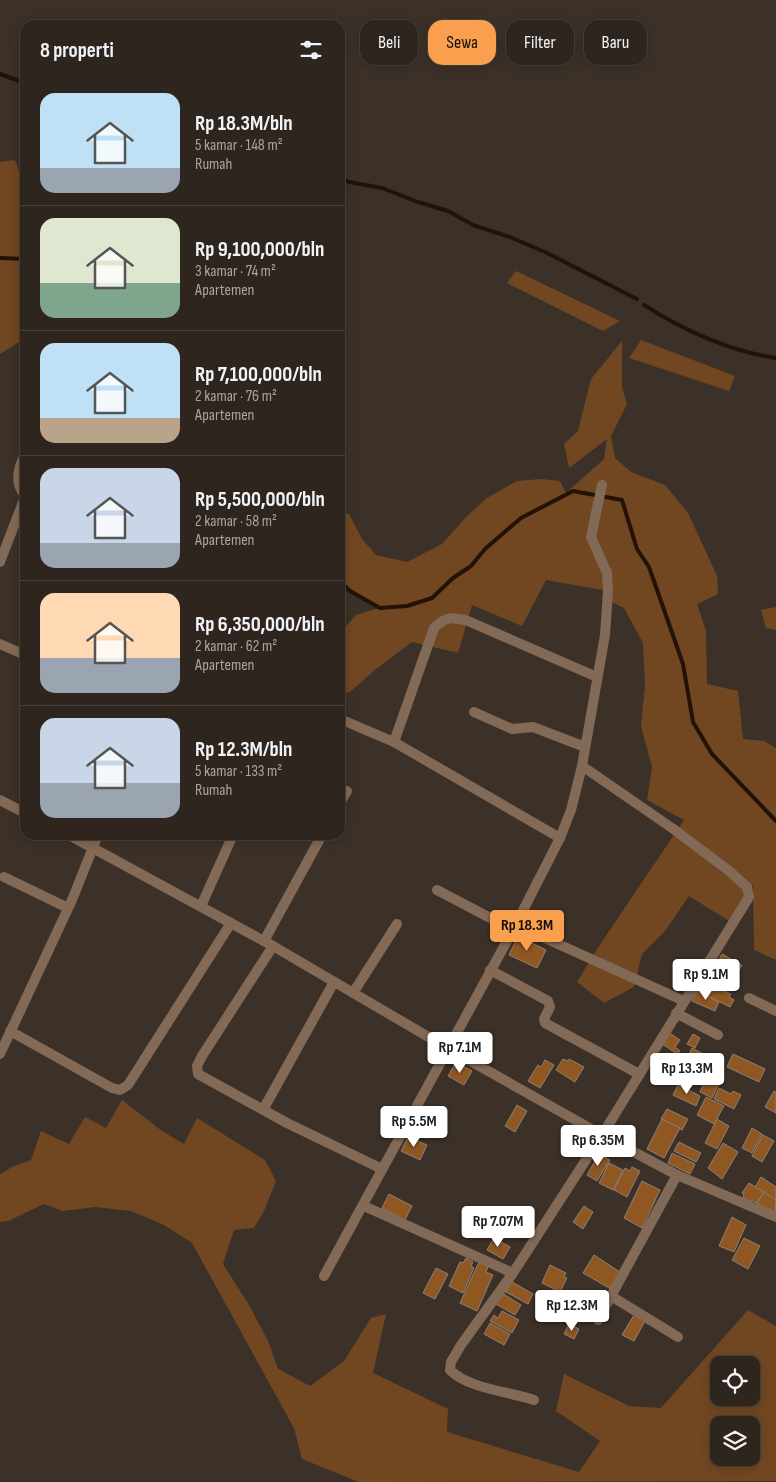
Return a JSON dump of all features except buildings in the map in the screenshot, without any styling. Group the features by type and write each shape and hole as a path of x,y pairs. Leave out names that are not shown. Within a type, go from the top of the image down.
{"street":[{"path":"20,463 18,475 20,490"},
{"path":"324,1276 515,927 560,838 570,810 582,766 605,635 608,592 607,573 591,537 602,485"},
{"path":"0,561 20,509"},
{"path":"394,742 434,628 442,620 454,618 468,620 597,677"},
{"path":"0,644 20,653"},
{"path":"474,712 512,729 533,727 585,747"},
{"path":"345,721 394,742 560,838"},
{"path":"534,1400 484,1387 456,1376 450,1370 452,1362 461,1345 513,1273 602,1135 749,898 747,887 728,870 672,828 582,766"},
{"path":"0,800 20,810"},
{"path":"79,840 268,943 449,1049 602,1135 677,1175 776,1217"},
{"path":"0,1054 68,908 96,840"},
{"path":"201,906 231,840"},
{"path":"320,840 268,943 197,1066 198,1074 264,1108 287,1123 382,1169"},
{"path":"4,877 68,908"},
{"path":"437,890 515,927 684,1001"},
{"path":"10,1031 112,1088 120,1090 128,1085 231,923"},
{"path":"353,993 397,924"},
{"path":"490,970 548,1001 550,1007 544,1019 546,1023 639,1074"},
{"path":"264,1108 334,982"},
{"path":"749,998 776,1011"},
{"path":"676,1014 718,1035"},
{"path":"598,1320 677,1175"},
{"path":"364,1206 513,1273"},
{"path":"611,1296 678,1337"}],"shaded area":[{"path":"15,160 20,174 20,341 0,354 0,162"},
{"path":"516,271 620,321 603,331 507,283"},
{"path":"641,340 735,376 729,391 629,358"},
{"path":"622,341 622,387 627,404 611,436 615,458 631,472 665,485 688,513 717,576 718,594 697,604 706,631 707,684 738,691 743,739 764,741 776,748 776,960 754,950 753,885 734,924 689,896 665,931 642,954 634,987 604,1003 577,982 684,820 647,800 652,767 641,726 645,686 643,643 624,608 605,599 608,591 546,580 522,626 472,605 458,653 412,642 376,669 350,692 345,692 345,627 356,615 379,608 345,585 345,513 349,514 362,539 376,555 407,562 442,544 468,515 487,498 517,481 541,479 560,481 566,493 604,459 607,439 569,468 564,444 578,431 591,379"},
{"path":"776,607 776,630 766,628 761,610"},
{"path":"122,1100 162,1131 184,1144 197,1118 265,1160 276,1181 264,1211 254,1228 234,1230 223,1264 249,1305 268,1341 278,1369 310,1386 344,1361 371,1318 386,1314 373,1373 448,1409 447,1432 579,1472 600,1441 556,1411 564,1374 629,1406 661,1408 748,1310 776,1326 776,1481 359,1482 302,1459 294,1428 192,1243 164,1225 131,1211 95,1207 63,1211 44,1204 8,1221 0,1222 0,1174 31,1160 41,1131 69,1144 85,1117 106,1128"}],"waterway":[{"path":"0,74 20,81"},
{"path":"345,180 382,188 448,211 473,225 510,237 545,252 637,299"},
{"path":"0,258 20,259"},
{"path":"644,305 707,339 758,355 776,358"},
{"path":"345,586 380,608 407,606 432,598 453,578 471,566 485,549 521,518 573,491 622,500 637,549 649,567 683,664 693,722 712,754 776,821"}]}
